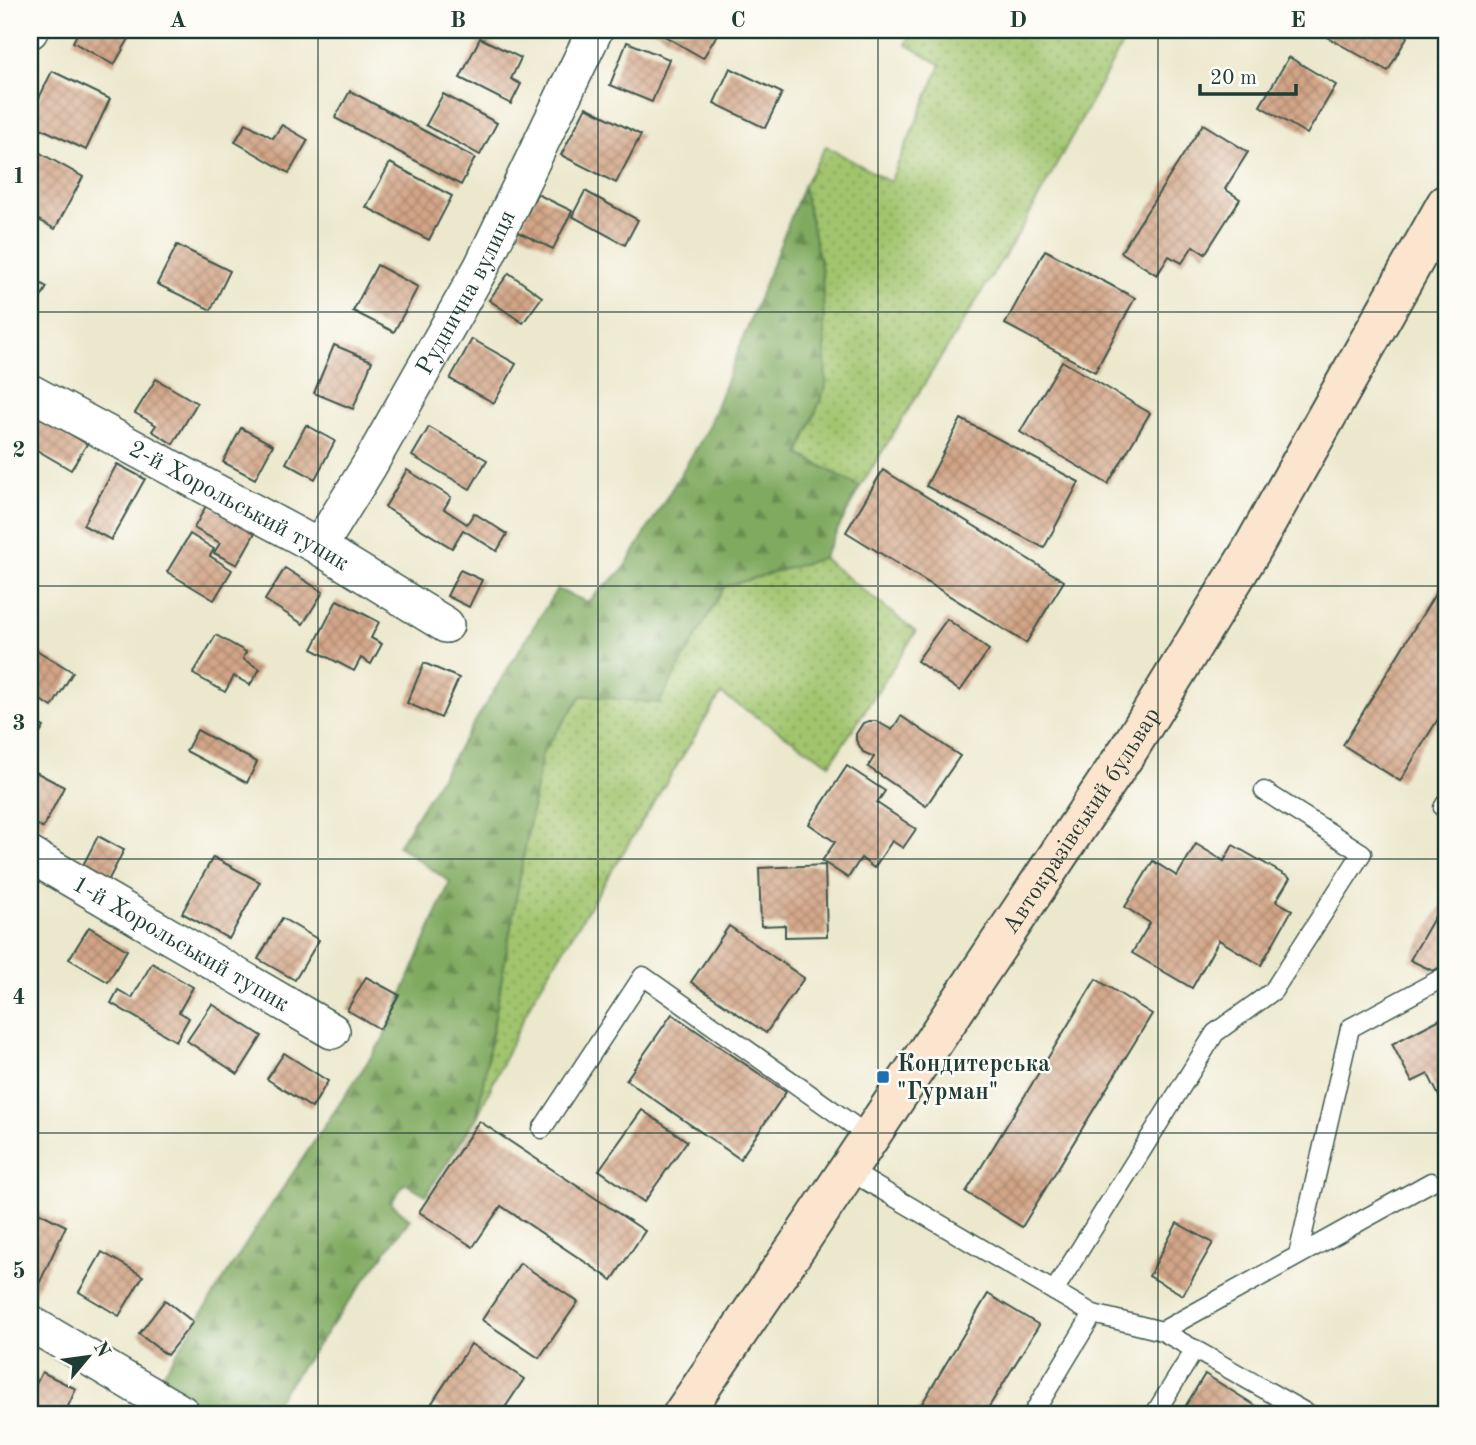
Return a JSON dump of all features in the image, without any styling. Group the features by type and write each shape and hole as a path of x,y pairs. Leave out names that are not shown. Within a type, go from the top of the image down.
{"street":[{"name":"Руднична вулиця","path":"319,547 369,466 482,266 594,30"},
{"name":"Автокразівський бульвар","path":"682,1415 1129,749 1237,575 1446,204"},
{"name":"2-й Хорольський тупик","path":"30,393 319,547 446,625"},
{"name":"1-й Хорольський тупик","path":"30,855 332,1031"},
{"path":"30,1323 182,1413"}],"lane":[{"path":"1054,1291 1215,1033 1273,991 1362,853 1264,791"},
{"path":"542,1129 643,976 870,1136"},
{"path":"1298,1255 1350,1028 1446,976"},
{"path":"848,1170 1093,1314 1162,1331 1299,1413"},
{"path":"1162,1331 1431,1182"},
{"path":"1032,1415 1093,1314"},
{"path":"1154,1415 1195,1349"}],"green space":[{"path":"913,30 1130,30 1023,226 860,487 799,454 826,386 822,271 803,187 826,146 890,182 941,65 906,44"},
{"path":"803,187 822,271 826,386 799,454 860,487 823,558 724,587 659,703 582,695 542,753 477,1117 426,1195 405,1183 391,1203 410,1219 266,1415 137,1415 260,1222 383,1039 450,882 398,846 557,589 587,602 623,570 706,432"},
{"path":"823,558 916,632 830,764 721,694 532,1000 477,1117 542,753 582,695 659,703 724,587"}],"building":[{"path":"79,30 134,30 114,65 73,42"},
{"path":"654,30 720,30 703,58"},
{"path":"1314,30 1411,30 1388,71"},
{"path":"480,38 521,58 511,79 521,84 511,104 460,78"},
{"path":"627,42 669,59 652,102 610,85"},
{"path":"1289,57 1336,85 1307,134 1260,106"},
{"path":"730,68 782,93 765,128 714,103"},
{"path":"52,71 110,99 86,150 30,123 30,117"},
{"path":"350,91 475,158 461,185 335,118"},
{"path":"443,94 497,123 480,155 426,125"},
{"path":"586,107 641,135 616,183 561,155"},
{"path":"246,123 273,138 282,125 308,140 289,173 235,142"},
{"path":"1203,124 1248,152 1225,189 1240,199 1205,254 1193,246 1182,263 1169,256 1157,275 1121,252"},
{"path":"33,149 83,177 55,229 30,215 30,155"},
{"path":"390,163 452,196 429,240 366,207"},
{"path":"585,191 638,220 625,245 572,216"},
{"path":"537,194 572,211 553,249 518,232"},
{"path":"177,245 230,271 211,310 157,284"},
{"path":"1045,250 1135,298 1095,372 1005,324"},
{"path":"377,265 418,287 394,332 353,311"},
{"path":"509,273 542,297 523,323 489,300"},
{"path":"30,277 47,287 30,316"},
{"path":"472,339 516,364 494,403 450,379"},
{"path":"334,345 372,361 353,409 314,393"},
{"path":"1062,361 1150,413 1108,484 1020,432"},
{"path":"156,379 197,403 173,444 152,431 156,425 135,413"},
{"path":"33,412 87,444 71,470 30,446 30,418"},
{"path":"961,419 1079,482 1044,548 926,486"},
{"path":"306,425 335,441 315,479 286,463"},
{"path":"429,427 487,460 470,489 412,456"},
{"path":"241,428 273,445 255,479 223,462"},
{"path":"117,464 145,479 111,540 83,525"},
{"path":"407,470 451,497 444,509 467,524 474,513 507,534 497,551 463,530 452,548 385,507"},
{"path":"883,470 1064,581 1026,643 846,532"},
{"path":"207,504 256,531 237,565 214,553 220,543 194,528"},
{"path":"190,534 214,549 210,556 232,570 214,600 167,572"},
{"path":"285,568 323,592 303,624 265,600"},
{"path":"460,570 482,580 469,607 447,596"},
{"path":"1446,576 1446,706 1400,781 1343,745"},
{"path":"337,600 379,622 371,638 382,644 371,664 361,658 354,671 312,649"},
{"path":"947,619 989,650 960,691 917,661"},
{"path":"216,635 246,652 243,659 260,669 250,685 234,676 225,692 193,674"},
{"path":"33,648 73,672 52,707 30,694 30,653"},
{"path":"424,663 459,678 441,718 407,703"},
{"path":"901,716 960,756 926,806 868,767 874,757 863,752 856,740 856,734 863,723 876,721 892,730"},
{"path":"30,718 44,727 30,749"},
{"path":"197,730 257,762 247,783 186,751"},
{"path":"847,766 885,791 877,803 916,829 903,848 892,841 874,868 861,858 848,878 822,861 835,842 809,824"},
{"path":"30,769 64,787 43,828 30,821"},
{"path":"98,836 124,850 108,881 82,867"},
{"path":"1196,844 1224,861 1233,845 1290,878 1276,901 1292,910 1261,965 1219,940 1192,988 1132,953 1150,923 1125,907 1153,861 1177,876"},
{"path":"213,857 260,882 229,939 182,913"},
{"path":"825,865 827,936 785,937 785,925 761,926 759,868"},
{"path":"1442,904 1446,906 1446,964 1433,971 1410,960"},
{"path":"282,918 319,940 295,980 258,959"},
{"path":"729,926 804,978 766,1033 691,982"},
{"path":"89,927 127,950 108,982 69,959"},
{"path":"152,963 193,987 179,1012 189,1018 176,1041 111,1003 118,990 132,998"},
{"path":"366,977 399,995 380,1029 347,1010"},
{"path":"1096,979 1152,1014 1022,1227 966,1192"},
{"path":"212,1004 262,1036 238,1074 187,1041"},
{"path":"672,1014 786,1092 740,1159 626,1080"},
{"path":"1446,1016 1446,1110 1428,1074 1412,1082 1392,1044"},
{"path":"284,1053 328,1081 312,1108 267,1079"},
{"path":"642,1110 687,1141 644,1202 599,1170"},
{"path":"479,1121 645,1231 612,1280 501,1206 473,1247 419,1212"},
{"path":"30,1208 66,1226 32,1299 30,1298"},
{"path":"1177,1223 1213,1243 1183,1295 1149,1276"},
{"path":"102,1252 143,1276 119,1316 79,1292"},
{"path":"520,1263 578,1302 539,1358 482,1320"},
{"path":"988,1294 1039,1325 984,1415 915,1415"},
{"path":"165,1300 193,1322 167,1355 139,1334"},
{"path":"471,1344 524,1379 500,1415 451,1415 432,1403"},
{"path":"42,1372 76,1389 64,1415 30,1415 30,1396"},
{"path":"1205,1374 1264,1411 1261,1415 1180,1415"}],"place":[{"name":"Кондитерська \"Гурман\"","path":"883,1077"}]}
